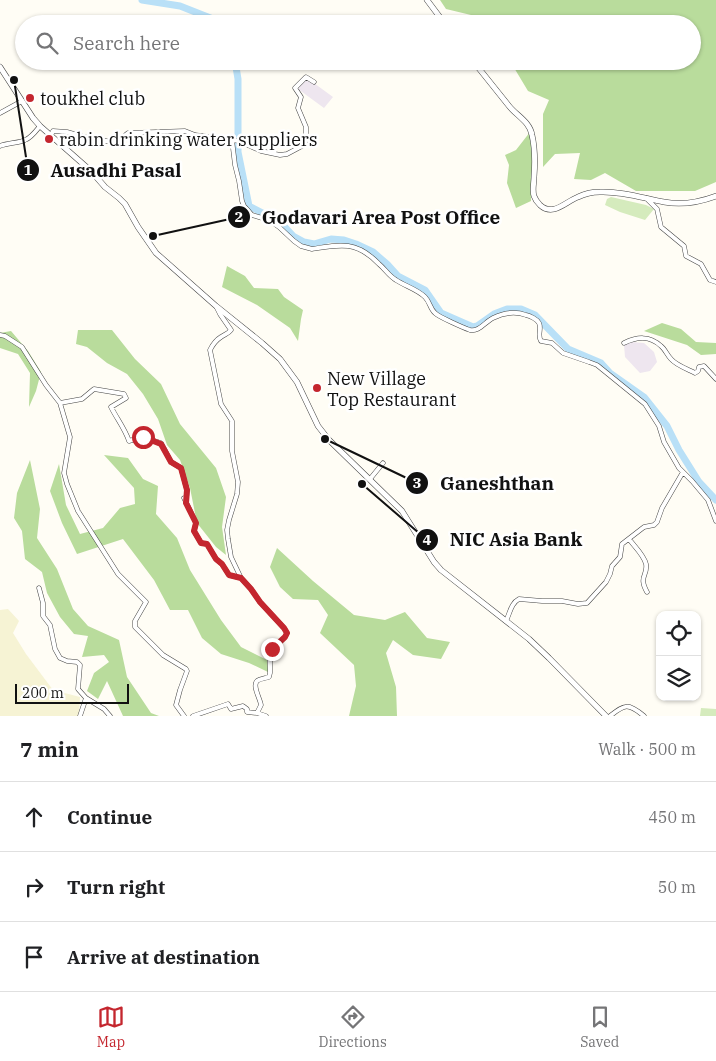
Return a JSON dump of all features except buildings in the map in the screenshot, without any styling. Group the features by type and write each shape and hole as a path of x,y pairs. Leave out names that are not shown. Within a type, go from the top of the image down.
{"street":[{"path":"427,0 438,15"},
{"path":"0,67 40,126 125,204 156,254 280,360 297,382 318,426 329,440 402,511 441,570 524,635 608,716 622,706 634,708 644,716"},
{"path":"480,70 509,106 530,128 533,136 533,191 534,197 542,207 552,210 586,194 599,192 613,192 665,202 691,203 716,196"},
{"path":"50,135 53,132 67,132 95,140 117,142 128,133 185,131 195,135 239,141 260,151 280,155 288,154 302,146 306,141 306,127 298,108 301,97 295,88 306,77 314,82"},
{"path":"0,113 22,101"},
{"path":"0,146 24,141 40,126"},
{"path":"232,140 242,201 252,215 270,220 301,246 312,249 343,245 354,247 368,254 392,277 424,296 436,314 469,330 477,330 492,319 506,314 515,312 529,316 539,323 539,337 541,341 552,343 563,353 597,366 644,404 660,426 664,442 679,468 708,500 716,521"},
{"path":"645,197 657,210 661,227 684,246 686,256 701,264 710,280 716,282"},
{"path":"216,306 231,330 215,341 210,350 221,404 232,421 232,451 238,482 237,494 227,530 228,539 232,557 241,578 287,633 270,652 269,677 256,682 255,688 261,705 257,713"},
{"path":"0,335 5,336 22,347 46,386 60,403 70,438 64,473 67,484 78,511 118,574 146,602 135,620 135,627 164,655 186,669 176,705 184,716"},
{"path":"624,343 642,338 653,340 662,346 671,360 695,372 698,372 699,367 704,366 716,379"},
{"path":"60,403 82,399 94,389 124,394 126,398 111,407 125,430 129,441 143,437 161,444 171,462 181,468 187,490 186,503"},
{"path":"370,479 383,463"},
{"path":"506,621 514,602 519,599 562,601 578,604 587,603 606,582 612,566 620,557 622,544 644,527 654,525 657,522 662,508 683,472"},
{"path":"184,498 196,523 194,531 201,543 207,544 229,575 241,578"},
{"path":"629,540 645,562 646,567 642,584 647,592"},
{"path":"39,588 43,603 43,616 50,624 55,649 60,658 77,662 80,665 78,689 86,698 104,709 110,716"},
{"path":"80,716 86,698"},
{"path":"194,716 228,704 231,709 243,706 247,709 247,712 266,716"}],"shaded area":[{"path":"307,78 333,97 324,108 298,89"},
{"path":"631,342 644,343 654,352 657,362 650,371 640,373 625,357 624,345"},
{"path":"8,609 19,621 13,633 53,690 80,697 79,716 0,716 0,610"}],"green space":[{"path":"440,0 716,0 716,182 695,191 636,191 605,173 591,180 574,179 580,153 555,154 543,167 543,114 549,100 528,91 515,70 701,70 701,15 471,15 446,9"},
{"path":"530,132 534,163 531,201 516,208 507,183 509,165 505,155 516,150"},
{"path":"611,197 646,205 654,209 645,220 605,205 607,199"},
{"path":"227,266 245,276 254,288 278,289 284,297 303,310 298,341 290,328 257,305 222,287"},
{"path":"662,323 681,329 696,342 716,343 716,354 701,355 687,345 644,331"},
{"path":"78,330 112,330 135,359 161,384 180,424 216,468 226,497 222,527 226,555 216,547 197,523 190,488 180,460 167,445 158,419 143,394 127,374 107,363 87,347 76,344"},
{"path":"11,331 28,351 41,372 29,407 30,373 18,354 0,348 0,333"},
{"path":"104,455 128,458 143,479 158,486 156,514 177,538 190,570 221,620 241,647 267,660 268,672 249,663 221,654 202,638 188,610 170,610 154,580 123,539 77,554 62,523 50,491 59,464 66,505 80,534 103,528 120,508 135,504 134,488"},
{"path":"30,460 40,509 37,538 57,569 73,609 88,626 119,640 127,677 151,713 159,716 123,716 107,681 98,699 87,691 94,673 109,662 104,655 82,657 88,636 74,634 60,617 47,593 42,572 25,559 22,531 14,518 17,493"},
{"path":"277,548 354,615 385,620 405,612 427,638 450,642 441,659 413,655 393,640 386,653 396,687 397,716 349,716 356,686 354,665 320,633 328,615 318,600 293,599 280,587 270,567"},
{"path":"701,708 716,709 716,716 700,716"}],"waterway":[{"path":"142,0 180,6 203,15"},
{"path":"236,70 238,152 249,206 280,222 293,236 304,242 314,244 331,239 344,240 373,252 398,276 425,290 441,313 473,327 494,314 507,309 521,309 535,315 568,349 601,363 610,373 644,397 667,426 699,482 716,500"}],"place":[{"name":"Ausadhi Pasal","path":"14,80"},
{"name":"toukhel club","path":"30,98"},
{"name":"rabin drinking water suppliers","path":"49,139"},
{"name":"Godavari Area Post Office","path":"153,236"},
{"name":"New Village Top Restaurant","path":"317,388"},
{"name":"Ganeshthan","path":"325,439"},
{"name":"NIC Asia Bank","path":"362,484"}],"route":[{"path":"143,437 161,444 171,462 181,468 187,490 186,503 196,523 194,531 201,543 207,544 229,575 241,578 284,628 287,633 285,637 272,649"}]}
